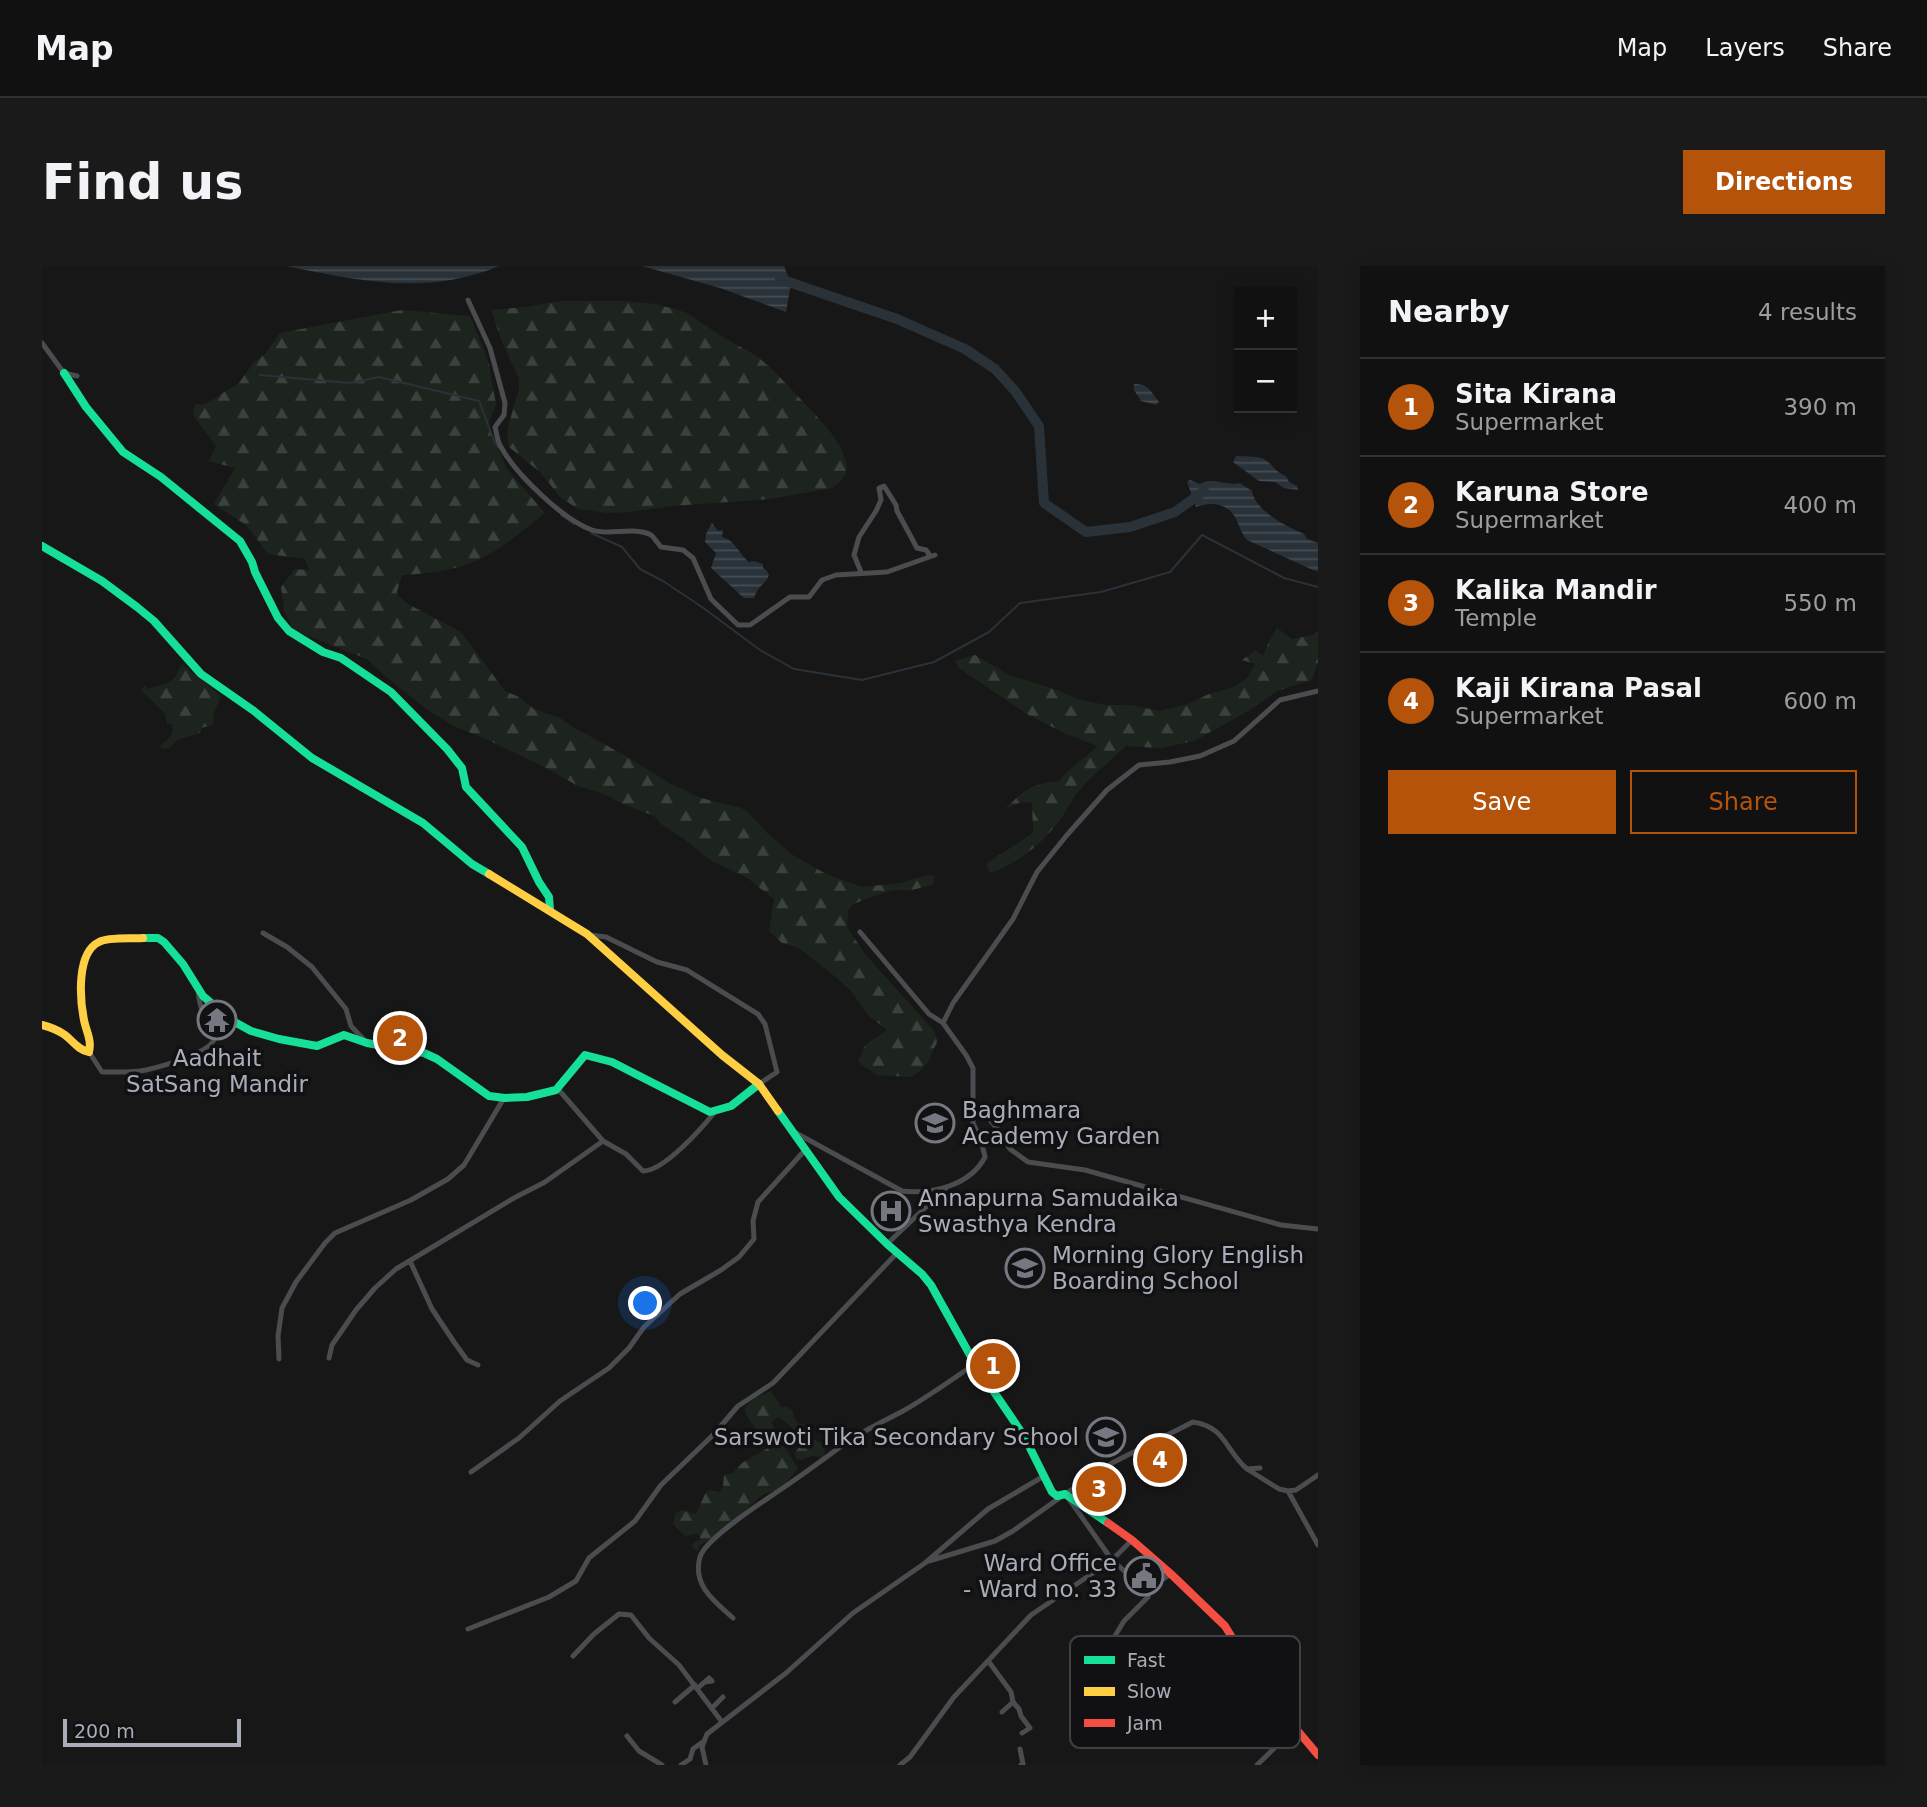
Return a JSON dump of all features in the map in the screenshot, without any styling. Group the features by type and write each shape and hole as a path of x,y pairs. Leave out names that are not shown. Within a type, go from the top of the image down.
{"main road":[{"path":"64,373 86,407 122,452 161,477 240,541 278,618 289,631 323,652 341,658 391,692 447,748 462,768 466,787 522,847 550,897 550,910"},
{"path":"42,546 102,581 137,607 201,674 312,758 423,823 472,864 587,934 722,1055 760,1084 839,1198 931,1285 975,1364 1024,1436 1054,1494 1065,1494 1132,1540 1225,1626 1231,1636"},
{"path":"42,1025 64,1033 82,1051 89,1052 91,1043 84,1020 81,986 84,961 93,944 152,937 164,942 183,964 198,990 231,1020 251,1031 317,1046 344,1035 367,1043 430,1055 484,1093 505,1098 527,1097 558,1089 586,1055 612,1062 706,1111 714,1112 736,1103 760,1084"},
{"path":"1300,1734 1318,1755"}],"street":[{"path":"468,300 490,348 505,403 503,415 495,426 499,444 511,463 550,504 593,531 637,531 651,534 661,547 683,550 693,558 711,599 738,625 750,625 790,597 809,597 822,580 836,575 887,572 935,555"},
{"path":"42,343 64,373 77,376"},
{"path":"861,572 854,555 859,537 881,500 879,488 884,486 917,548 926,550 929,554 927,558"},
{"path":"943,1023 953,1003 1013,919 1037,872 1107,790 1139,765 1200,756 1234,741 1280,700 1318,691"},
{"path":"860,932 929,1014 943,1023 966,1055 973,1068 973,1123 985,1157 972,1174 946,1188 887,1244"},
{"path":"263,933 287,947 312,967 346,1009 351,1026 367,1043"},
{"path":"587,934 606,937 657,962 688,970 758,1014 765,1024 777,1072 760,1084"},
{"path":"89,1052 102,1072 115,1073 144,1071 208,1048 216,1037 201,1009 198,990"},
{"path":"558,1089 603,1141 626,1154 643,1171 650,1170 684,1146 714,1112"},
{"path":"279,1359 278,1336 282,1308 296,1282 325,1243 335,1233 411,1200 448,1179 464,1165 505,1098"},
{"path":"972,1108 986,1115 1010,1149 1028,1162 1085,1170 1281,1225 1318,1229"},
{"path":"793,1132 902,1191 946,1188"},
{"path":"329,1358 332,1345 356,1310 396,1269 545,1182 603,1141"},
{"path":"471,1472 519,1438 560,1401 609,1368 629,1348 644,1326 680,1294 739,1257 754,1240 753,1221 758,1202 806,1149"},
{"path":"468,1629 549,1597 576,1581 589,1558 635,1521 661,1485 713,1435 738,1406 773,1383 897,1253"},
{"path":"410,1261 446,1331 467,1360 478,1366"},
{"path":"733,1618 714,1602 699,1578 702,1551 746,1513 848,1441 914,1404 975,1364"},
{"path":"925,1563 995,1541 1112,1463 1193,1422 1207,1424 1216,1430 1247,1469 1279,1489 1296,1490 1318,1475"},
{"path":"1247,1469 1260,1468"},
{"path":"706,1765 702,1747 706,1734 786,1673 853,1613 925,1563 988,1509 1044,1476"},
{"path":"1288,1491 1318,1545"},
{"path":"1065,1494 1112,1560 1148,1588"},
{"path":"900,1765 910,1757 954,1697 1031,1615 1112,1560 1132,1540"},
{"path":"1148,1588 1171,1574"},
{"path":"1115,1636 1124,1621 1148,1597 1148,1588"},
{"path":"573,1656 619,1614 631,1615 649,1638 679,1665 722,1722"},
{"path":"989,1662 1011,1692 1013,1702 1030,1728 1022,1733"},
{"path":"675,1702 705,1682"},
{"path":"712,1708 723,1697"},
{"path":"1002,1712 1013,1702"},
{"path":"627,1736 639,1751 662,1765"},
{"path":"681,1765 690,1759 694,1749 704,1740"},
{"path":"1257,1765 1274,1748"},
{"path":"1020,1749 1021,1765"}],"green space":[{"path":"562,301 624,301 655,304 687,313 757,356 774,371 828,429 840,446 847,464 846,474 832,488 770,499 629,512 608,513 578,509 560,497 541,473 509,447 508,427 519,389 519,379 491,310"},
{"path":"402,310 470,316 488,360 496,404 488,425 507,469 545,513 501,547 473,562 438,572 402,575 398,596 461,632 505,691 519,697 534,709 560,718 669,783 701,798 741,808 791,854 826,874 862,887 901,883 923,876 935,877 932,885 912,890 892,890 852,905 848,911 847,927 865,954 935,1032 937,1042 928,1062 911,1077 877,1075 858,1062 865,1045 886,1031 885,1028 870,1017 851,991 837,978 799,948 782,943 769,931 774,899 746,877 712,861 654,816 604,794 578,786 544,767 454,726 429,711 367,659 293,630 284,610 281,587 295,569 309,570 305,559 268,554 246,525 214,504 235,468 209,461 216,446 195,418 195,404 205,404 239,383 280,333"},
{"path":"1277,628 1292,639 1313,635 1318,630 1318,662 1312,680 1277,691 1250,710 1194,741 1160,748 1126,746 1083,786 1063,816 1040,842 1022,857 990,873 986,864 1033,833 1032,803 1023,802 1005,809 1029,789 1059,781 1097,746 1027,714 959,668 955,661 975,655 1009,675 1080,700 1106,705 1132,705 1159,711 1188,704 1209,694 1234,687 1247,678 1255,664 1242,660 1256,650 1263,656"},
{"path":"182,664 221,696 213,715 214,725 201,728 200,733 177,740 170,748 165,749 159,747 172,735 171,724 167,724 165,714 141,690 145,686 148,689 170,682"},
{"path":"771,1391 781,1407 792,1410 797,1423 811,1425 813,1439 825,1447 824,1457 796,1459 795,1452 803,1443 792,1428 778,1417 771,1423 798,1468 780,1488 760,1497 724,1530 700,1545 697,1552 692,1546 700,1540 700,1535 685,1536 673,1524 675,1514 681,1510 696,1514 709,1490 720,1492 724,1475 733,1473 742,1463 768,1448 744,1408 755,1398"}],"shaded area":[{"path":"286,266 499,266 445,281 393,283 340,277"},
{"path":"642,266 784,266 791,284 786,312 720,288"},
{"path":"1134,384 1146,387 1159,402 1156,405 1141,401 1134,390"},
{"path":"1236,456 1264,459 1297,486 1298,490 1284,488 1275,482 1259,481 1233,462"},
{"path":"1190,480 1200,484 1209,481 1240,483 1252,491 1265,512 1304,534 1307,539 1318,543 1318,571 1247,540 1233,514 1224,507 1207,504 1196,507 1187,482"},
{"path":"712,523 718,531 723,530 722,537 734,544 749,562 763,564 767,571 769,575 754,598 744,598 711,568 716,553 705,542"}],"waterway":[{"path":"780,279 897,319 965,349 995,369 1015,391 1039,426 1044,503 1086,532 1130,527 1175,512 1204,491"},
{"path":"260,375 350,383 379,377 479,401 498,447"},
{"path":"561,515 574,524"},
{"path":"591,533 622,547 640,569 702,607 760,650 794,669 862,680 934,662 989,632 1020,603 1101,592 1170,572 1202,535 1284,578 1318,587"}],"traffic: fast":[{"path":"64,373 86,407 123,452 161,477 240,541 278,618 289,631 323,652 341,658 391,692 447,749 462,768 466,787 522,847 549,897 550,910"},
{"path":"42,546 102,581 137,607 154,621 201,674 254,711 312,758 423,823 472,864 489,874"},
{"path":"143,938 158,938 164,942 183,964 203,996 231,1020 251,1031 317,1046 344,1035 367,1043 424,1053 437,1059 489,1096 527,1097 556,1090 585,1055 612,1062 710,1112 731,1106 759,1084"},
{"path":"778,1111 839,1197 931,1285 975,1364 1024,1436 1052,1492 1057,1496 1065,1494 1108,1523"}],"traffic: slow":[{"path":"489,874 587,934 722,1055 759,1084 778,1111"},
{"path":"42,1025 60,1032 89,1052 81,989 86,956 103,940 143,938"}],"traffic: jam":[{"path":"1108,1523 1171,1574 1225,1626 1231,1636"},
{"path":"1300,1734 1318,1755"}],"place":[{"name":"Aadhait SatSang Mandir","path":"217,1020"},
{"name":"Karuna Store","path":"400,1038"},
{"name":"Baghmara Academy Garden","path":"935,1123"},
{"name":"Annapurna Samudaika Swasthya Kendra","path":"891,1211"},
{"name":"Morning Glory English Boarding School","path":"1025,1268"},
{"name":"Sita Kirana","path":"993,1366"},
{"name":"Sarswoti Tika Secondary School","path":"1106,1437"},
{"name":"Kaji Kirana Pasal","path":"1160,1460"},
{"name":"Kalika Mandir","path":"1099,1489"},
{"name":"Ward Office - Ward no. 33","path":"1144,1576"}]}
